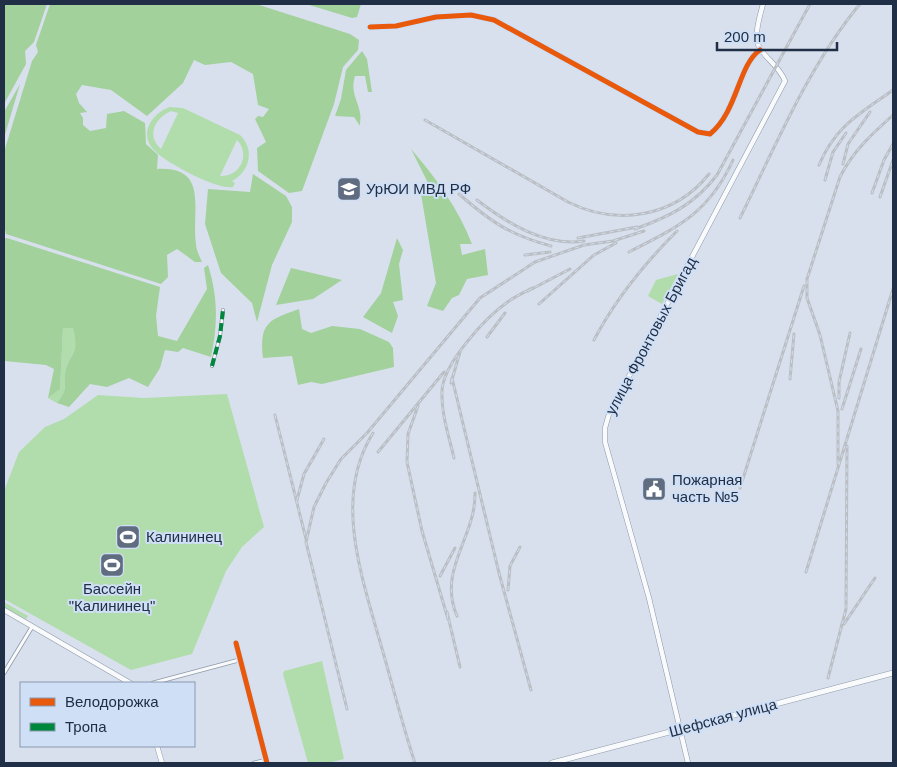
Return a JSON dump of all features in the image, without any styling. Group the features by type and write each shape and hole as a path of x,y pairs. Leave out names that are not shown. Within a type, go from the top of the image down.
{"main road":[{"path":"760,50 757,35 763,4"},
{"name":"улица Фронтовых Бригад","path":"680,730 649,598 605,442 605,428 609,414 785,81 772,62 760,50"},
{"path":"4,610 128,682"},
{"name":"Шефская улица","path":"552,763 893,673"},
{"path":"680,730 688,763"},
{"path":"157,747 162,763"}],"street":[{"path":"370,27 396,26 436,17 471,15 494,20 698,132 706,134 710,134 720,126 734,101 751,56 760,50"},
{"path":"212,366 220,336 223,310"},
{"path":"4,673 32,627"},
{"path":"236,643 238,660 267,762 254,763"},
{"path":"158,682 238,660"}],"green space":[{"path":"4,4 47,4 34,42 25,51 26,64 4,104"},
{"path":"50,4 256,4 350,34 359,40 358,50 343,67 334,104 302,191 289,193 258,171 257,148 266,142 255,119 258,116 263,117 269,109 258,105 253,74 231,62 205,65 194,60 183,83 147,116 111,90 82,85 76,94 79,103 87,112 80,113 83,118 83,125 90,131 106,128 107,114 124,111 145,123 146,144 158,155 157,169 174,170 185,175 191,183 195,205 196,246 202,262 195,262 177,249 167,255 168,277 161,284 6,234 4,225 4,152 32,61 38,52 36,45"},
{"path":"306,4 361,4 357,17 352,18"},
{"path":"362,51 367,59 372,92 368,92 365,76 355,76 353,87 359,108 360,126 354,117 335,116 341,99 346,70"},
{"path":"20,84 4,138 4,112"},
{"path":"170,107 183,108 240,135 248,147 249,153 243,172 232,181 235,183 233,187 216,184 191,174 167,161 153,149 147,137 147,130 153,119","holes":["171,111 178,113 161,149 156,144 154,138 154,127 165,114","237,140 243,152 241,164 233,173 220,176"]},
{"path":"411,149 446,194 460,218 472,244 460,244 462,255 485,249 488,275 467,279 459,295 452,298 443,311 427,306 436,283 421,194 428,183"},
{"path":"253,174 286,196 292,207 292,222 272,265 257,322 252,303 221,273 205,224 208,189 250,192"},
{"path":"7,238 160,287 156,316 158,336 177,341 207,289 204,268 208,265 214,288 216,311 211,357 183,348 178,352 165,350 160,368 148,387 129,378 107,387 90,384 69,407 57,403 64,391 65,374 75,349 73,328 63,328 60,389 48,398 54,369 46,365 4,361 4,239"},
{"path":"397,238 403,250 399,264 403,300 393,302 398,316 392,333 363,317 381,293"},
{"path":"291,268 342,280 313,299 276,305"},
{"path":"678,274 662,304 648,296 656,280"},
{"path":"299,309 302,329 311,333 332,326 360,329 389,342 393,348 394,367 322,384 311,382 298,385 292,356 263,358 262,346 268,324 280,316"},
{"path":"73,327 75,349 67,366 64,391 57,403 48,398 60,389 63,328"},
{"name":"Калининец","path":"227,394 264,527 242,547 226,571 192,654 131,670 4,599 4,491 19,452 45,427 64,419 98,395 144,398"},
{"path":"4,602 28,616 26,619 4,607"},
{"path":"322,661 344,759 328,763 308,763 283,674 284,671"}],"railway":[{"path":"635,229 659,220 681,208 700,194 717,175 810,4"},
{"path":"740,218 809,80 825,53 860,4"},
{"path":"819,165 826,151 841,130 893,90"},
{"path":"843,164 848,144 870,112"},
{"path":"838,464 838,411 820,335 807,298 807,279 840,177 857,151 893,115"},
{"path":"425,120 568,202 605,214 643,214 662,209 695,189 709,174"},
{"path":"825,180 833,152 846,133"},
{"path":"872,193 884,160 893,144"},
{"path":"629,252 663,235 702,206 714,193 733,160"},
{"path":"880,197 893,160"},
{"path":"459,194 491,220 512,232 551,246"},
{"path":"477,200 514,225 541,237 569,242 584,241"},
{"path":"578,238 637,227"},
{"path":"347,709 306,542 314,507 326,483 341,459 367,433 480,298 535,262 584,245 613,241 644,231"},
{"path":"594,340 631,282 677,231"},
{"path":"539,304 594,255 616,243"},
{"path":"525,255 550,252"},
{"path":"528,291 570,269"},
{"path":"740,488 804,286"},
{"path":"454,458 443,408 442,391 444,380 458,354 489,317 509,301 532,288"},
{"path":"806,572 893,289"},
{"path":"487,337 505,313"},
{"path":"839,398 839,382 850,333"},
{"path":"790,379 794,334"},
{"path":"842,409 861,349"},
{"path":"451,383 460,352"},
{"path":"378,452 444,372"},
{"path":"452,378 499,573 531,690"},
{"path":"418,406 408,434 407,462 422,531 448,619"},
{"path":"275,415 306,539"},
{"path":"373,433 361,457 355,482 353,507 354,533 364,585 415,763"},
{"path":"297,500 304,474 324,439"},
{"path":"828,678 846,609 847,446"},
{"path":"457,616 452,599 454,568 470,524 474,509 475,493"},
{"path":"508,590 510,566 520,547"},
{"path":"440,576 455,548"},
{"path":"844,624 875,578"},
{"path":"447,612 460,667"}],"marked path":[{"path":"212,366 220,336 223,310"}],"cycle path":[{"path":"370,27 396,26 436,17 471,15 494,20 698,132 710,134 727,113 747,66 760,50"},
{"path":"236,643 267,763"}],"place":[{"name":"УрЮИ МВД РФ","path":"349,189"},
{"name":"Пожарная часть №5","path":"654,489"},
{"name":"Калининец","path":"128,537"},
{"name":"Бассейн \"Калининец\"","path":"112,565"}]}
